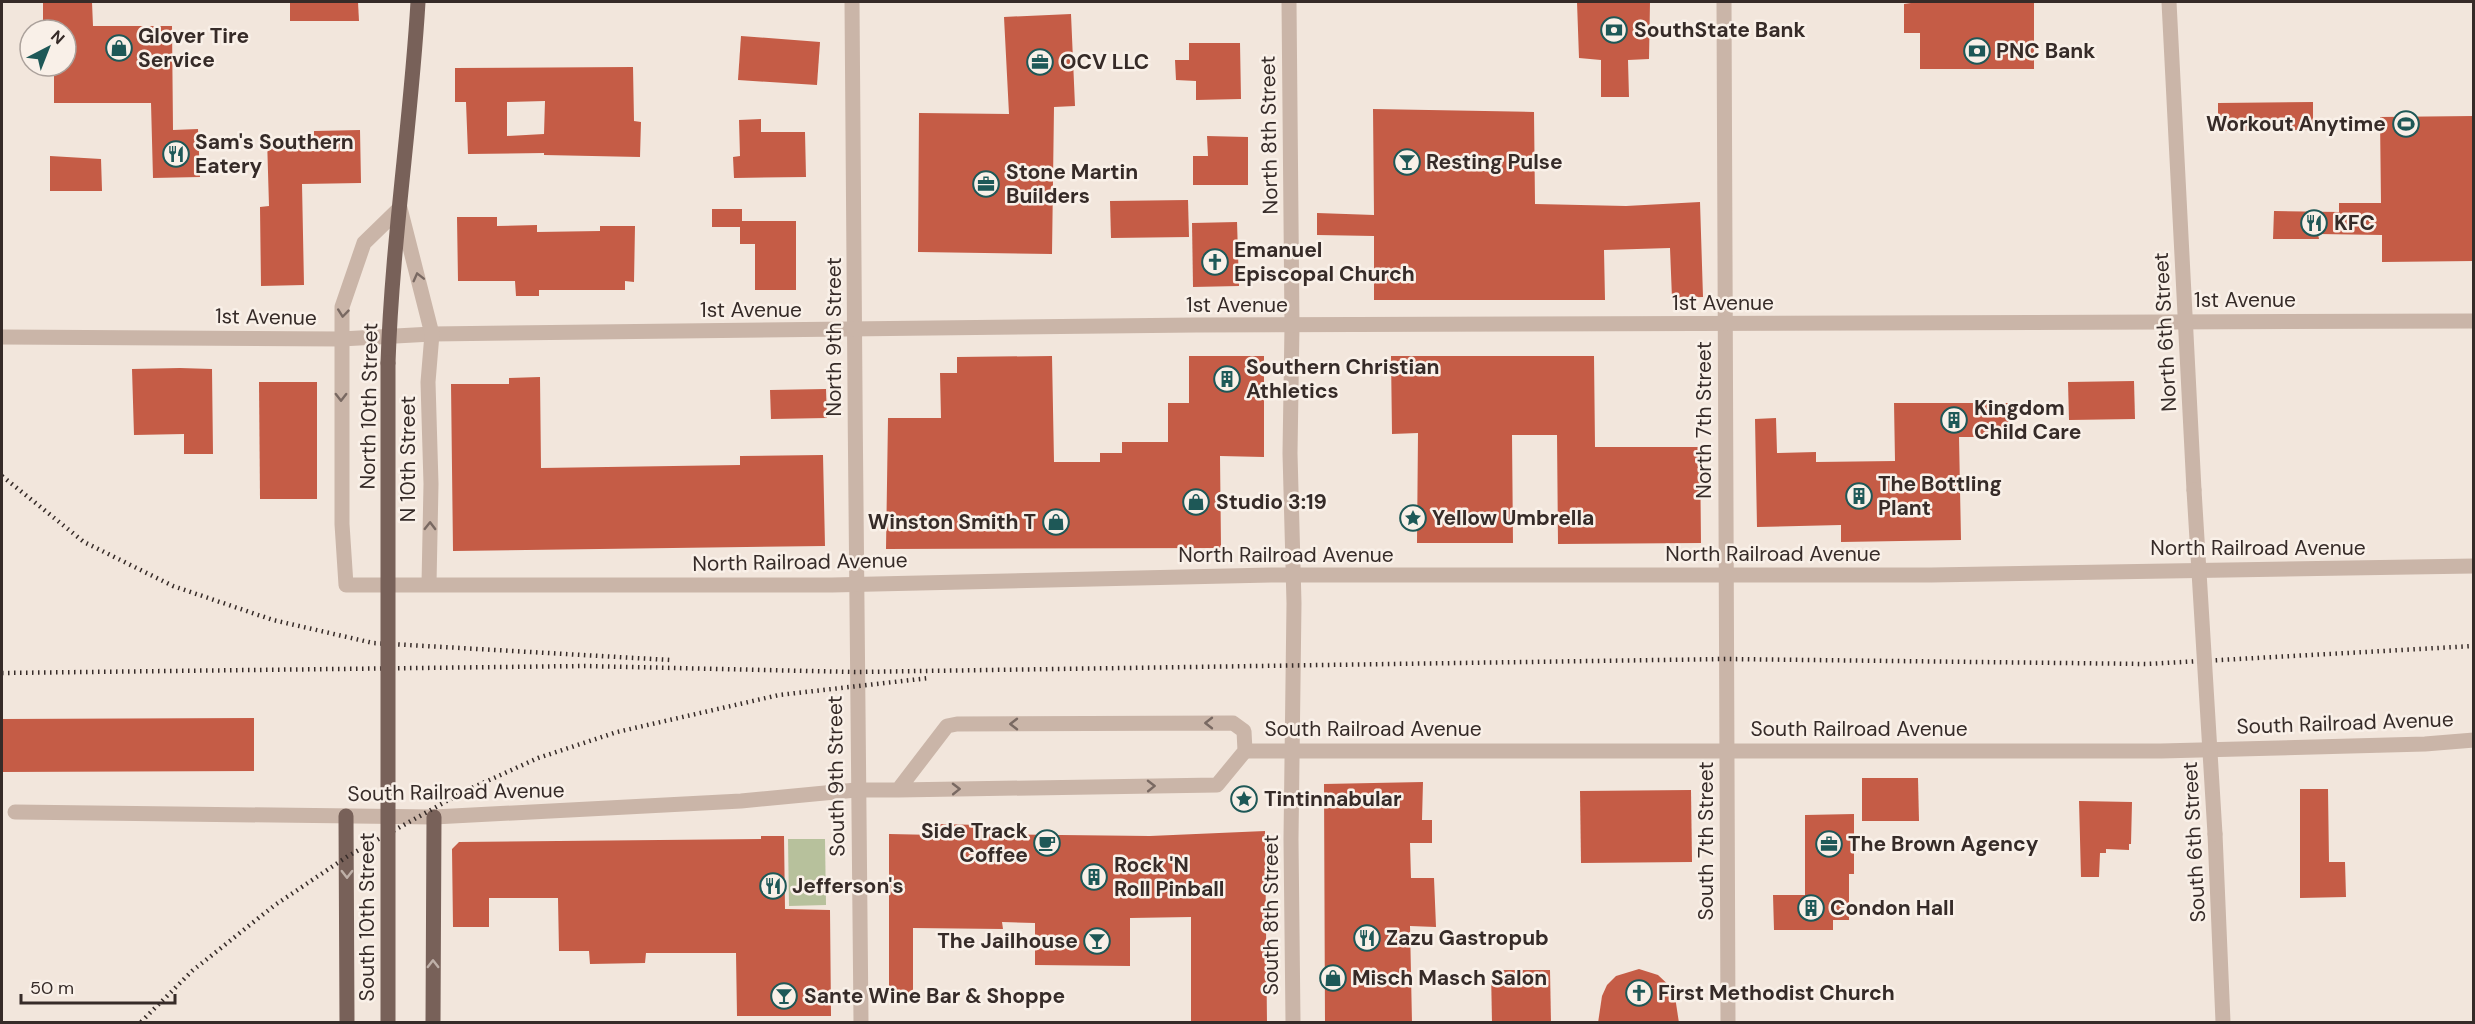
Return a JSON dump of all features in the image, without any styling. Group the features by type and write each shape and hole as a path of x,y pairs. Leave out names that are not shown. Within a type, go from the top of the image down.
{"main road":[{"name":"North 10th Street","path":"389,812 388,363 400,208 414,75 418,2"},
{"name":"South 10th Street","path":"388,1023 389,812"},
{"path":"346,816 347,1023"},
{"path":"433,1023 434,818"}],"street":[{"name":"North 9th Street","path":"852,2 855,672"},
{"name":"North 8th Street","path":"1289,2 1292,326 1290,453 1294,663"},
{"name":"North 7th Street","path":"1724,2 1726,658"},
{"name":"North 6th Street","path":"2169,2 2203,660"},
{"name":"N 10th Street","path":"400,208 432,334 428,382 431,484 429,584"},
{"name":"North Railroad Avenue","path":"400,208 364,243 342,307 342,524 346,585 856,585 1294,575 1931,575 2158,569 2318,570 2474,566"},
{"name":"1st Avenue","path":"2,337 341,339 432,334 1292,326 2474,321"},
{"name":"South 7th Street","path":"1726,658 1728,1023"},
{"name":"South 6th Street","path":"2203,660 2215,834 2223,1023"},
{"name":"South 8th Street","path":"1293,1023 1294,663"},
{"name":"South 9th Street","path":"855,672 861,1023"},
{"name":"South Railroad Avenue","path":"15,812 434,818 741,801 856,790 898,790 1216,785 1245,751 1244,731 1233,723 957,724 947,726 898,790"},
{"name":"South Railroad Avenue","path":"1245,751 1293,749 1727,750 1782,753 1936,749 2161,750 2425,744 2474,740"}],"green space":[{"path":"788,839 825,839 826,905 789,906"}],"building":[{"name":"Glover Tire Service","path":"43,2 92,2 93,26 172,26 173,130 198,129 200,177 153,178 151,103 54,103 54,78 78,78 78,18 43,18"},
{"path":"290,2 358,2 359,21 290,21"},
{"name":"SouthState Bank","path":"1577,2 1650,2 1649,59 1628,60 1629,97 1601,97 1601,60 1579,58"},
{"name":"PNC Bank","path":"2034,2 2034,69 1920,69 1920,33 1904,33 1904,4"},
{"name":"Stone Martin Builders","path":"1071,14 1075,106 1054,107 1052,254 918,252 919,113 1009,114 1004,17"},
{"path":"741,36 820,42 817,85 738,80"},
{"path":"1189,43 1240,43 1241,99 1196,100 1196,81 1176,80 1175,60 1189,60"},
{"path":"633,67 634,121 641,122 640,157 544,155 544,153 468,154 466,102 455,102 455,68","holes":["545,101 544,134 507,136 507,102"]},
{"path":"2313,102 2313,130 2218,131 2218,103"},
{"path":"1373,109 1534,112 1535,204 1626,206 1700,202 1703,297 1672,298 1670,248 1604,250 1605,300 1374,300 1374,236 1317,235 1317,213 1374,215"},
{"path":"2474,116 2474,261 2382,262 2382,235 2318,234 2319,239 2273,239 2274,211 2339,212 2339,203 2381,203 2380,117"},
{"path":"761,119 761,132 805,132 806,177 734,178 733,157 740,156 739,120"},
{"path":"360,130 361,183 302,184 304,285 261,286 260,207 269,206 267,138 314,137 314,131"},
{"path":"1207,136 1248,137 1248,185 1193,185 1193,156 1208,156"},
{"path":"50,156 101,159 102,191 50,191"},
{"path":"1188,200 1189,237 1111,238 1110,201"},
{"path":"712,209 742,209 742,221 796,221 796,290 755,290 755,244 740,244 740,227 712,227"},
{"path":"457,217 497,217 497,226 537,225 537,232 600,231 600,226 635,226 634,282 625,281 625,290 539,290 539,296 516,296 515,281 458,281"},
{"path":"1237,222 1239,286 1193,287 1192,223"},
{"path":"1052,356 1054,462 1100,462 1100,453 1122,453 1122,442 1168,442 1168,403 1189,403 1189,356 1264,356 1264,457 1220,456 1221,548 886,549 888,418 941,418 940,373 957,373 957,357"},
{"path":"1391,356 1594,356 1595,447 1700,447 1701,543 1558,544 1557,435 1512,435 1513,543 1417,543 1418,433 1392,434"},
{"path":"132,369 212,369 213,454 184,454 184,434 134,435"},
{"path":"540,377 541,468 740,465 740,456 823,455 825,546 453,551 451,384 509,384 509,378"},
{"path":"2134,381 2135,419 2069,420 2068,382"},
{"path":"259,382 317,382 317,499 260,499"},
{"path":"826,389 827,418 771,419 770,390"},
{"name":"The Bottling Plant","path":"1894,403 2014,403 2014,437 1959,437 1961,540 1841,542 1841,525 1757,527 1755,419 1776,418 1777,453 1816,452 1816,462 1895,461"},
{"path":"254,718 254,771 2,772 2,719"},
{"path":"1862,778 1918,778 1919,821 1862,821"},
{"path":"1423,782 1422,820 1432,820 1432,843 1410,843 1411,878 1434,878 1436,927 1410,926 1412,1023 1325,1023 1324,784"},
{"path":"2300,789 2328,789 2329,862 2345,862 2346,897 2300,898"},
{"path":"1691,790 1692,862 1581,863 1580,791"},
{"path":"2079,801 2132,802 2129,850 2106,849 2106,853 2100,853 2099,877 2081,877"},
{"path":"1854,814 1854,874 1849,874 1849,920 1833,920 1833,930 1774,930 1773,895 1805,895 1805,815"},
{"path":"936,824 983,825 983,834 1150,836 1265,831 1267,1023 1191,1023 1191,917 1130,918 1130,966 1035,965 1035,923 1002,922 1003,929 913,928 913,995 889,994 889,834 936,835"},
{"path":"761,836 784,836 785,909 830,910 831,1016 737,1016 736,953 646,953 645,963 590,964 589,951 559,951 558,898 489,898 489,927 453,927 452,849 459,842 761,839"},
{"name":"First Methodist Church","path":"1639,969 1658,975 1674,990 1679,1023 1598,1023 1602,996 1607,985 1616,976"},
{"path":"1491,970 1550,970 1551,1023 1492,1023"}],"railway":[{"path":"2,476 84,542 173,586 273,620 373,643 670,660"},
{"path":"2,673 585,666 855,672 1726,659 2147,664 2474,646"},
{"path":"141,1022 192,971 275,905 348,856 463,792 538,758 617,732 779,695 929,678"}],"place":[{"name":"SouthState Bank","path":"1614,30"},
{"name":"Glover Tire Service","path":"119,48"},
{"name":"PNC Bank","path":"1977,51"},
{"name":"OCV LLC","path":"1040,62"},
{"name":"Workout Anytime","path":"2406,124"},
{"name":"Sam's Southern Eatery","path":"176,154"},
{"name":"Resting Pulse","path":"1407,162"},
{"name":"Stone Martin Builders","path":"986,184"},
{"name":"KFC","path":"2314,223"},
{"name":"Emanuel Episcopal Church","path":"1215,262"},
{"name":"Southern Christian Athletics","path":"1227,379"},
{"name":"Kingdom Child Care","path":"1954,420"},
{"name":"The Bottling Plant","path":"1859,496"},
{"name":"Studio 3:19","path":"1196,502"},
{"name":"Yellow Umbrella","path":"1413,518"},
{"name":"Winston Smith T","path":"1056,522"},
{"name":"Tintinnabular","path":"1244,799"},
{"name":"Side Track Coffee","path":"1047,843"},
{"name":"The Brown Agency","path":"1829,844"},
{"name":"Rock 'N Roll Pinball","path":"1094,877"},
{"name":"Jefferson's","path":"773,886"},
{"name":"Condon Hall","path":"1811,908"},
{"name":"Zazu Gastropub","path":"1367,938"},
{"name":"The Jailhouse","path":"1097,941"},
{"name":"Misch Masch Salon","path":"1333,978"},
{"name":"First Methodist Church","path":"1639,993"},
{"name":"Sante Wine Bar & Shoppe","path":"784,996"}]}
